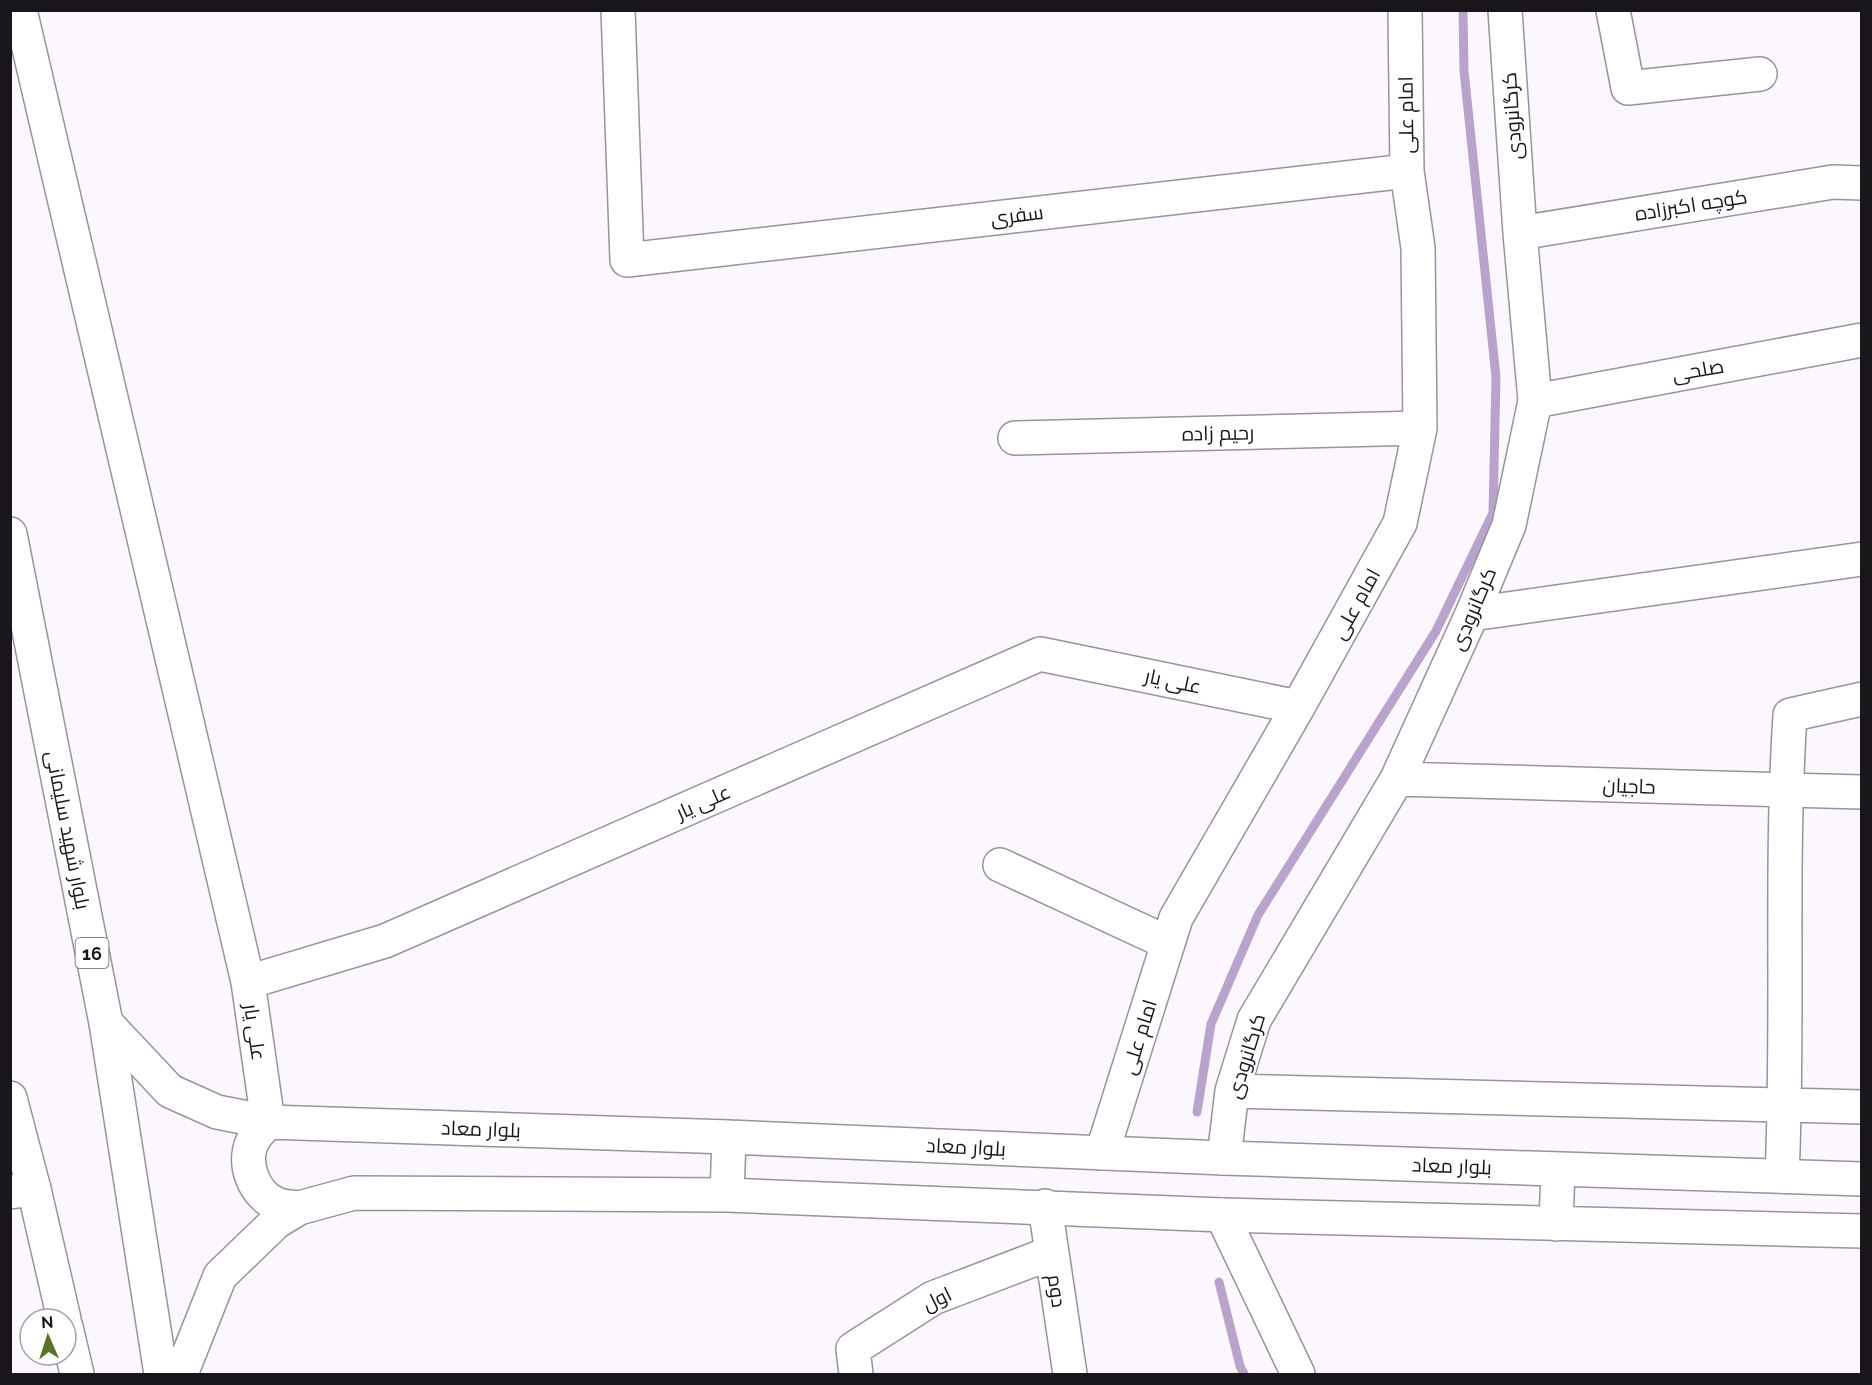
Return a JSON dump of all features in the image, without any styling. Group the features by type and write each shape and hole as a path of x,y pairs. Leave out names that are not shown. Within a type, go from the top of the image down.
{"main road":[{"path":"20,10 248,982"},
{"name":"سفری","path":"618,10 627,260 1407,171"},
{"name":"امام علی","path":"1102,1153 1176,918 1298,707 1400,523 1420,428 1418,248 1407,171 1405,10"},
{"name":"کرگانرودی","path":"1224,1158 1232,1091 1254,1020 1397,779 1472,614 1509,525 1535,400 1520,233 1505,10"},
{"path":"1612,10 1628,88 1760,74"},
{"name":"کوچه اکبرزاده","path":"1520,233 1833,182 1862,183"},
{"name":"صلحی","path":"1535,400 1862,340"},
{"name":"رحیم زاده","path":"1015,438 1420,428"},
{"name":"بلوار شهید سلیمانی","path":"10,534 106,1023 161,1374"},
{"path":"1472,614 1862,559"},
{"name":"علی یار","path":"268,1122 248,982 385,941 1040,654 1298,707"},
{"path":"1782,1176 1785,1105 1785,790 1790,715 1862,699"},
{"name":"حاجیان","path":"1397,779 1862,792"},
{"path":"1000,865 1168,943"},
{"name":"بلوار معاد","path":"106,1023 170,1091 217,1112 268,1122 729,1137 1558,1170 1862,1179"},
{"path":"1232,1091 1862,1107"},
{"path":"10,1098 22,1190 60,1307"},
{"path":"268,1122 255,1137 248,1156 251,1177 262,1194 278,1205 298,1208"},
{"path":"727,1195 729,1137"},
{"path":"1556,1224 1558,1170"},
{"path":"181,1374 220,1276 276,1222 298,1208 354,1193 727,1195 1045,1206 1222,1215 1862,1231"},
{"name":"دوم","path":"1045,1206 1070,1374"},
{"path":"1222,1215 1298,1374"},
{"name":"اول","path":"856,1374 853,1349 933,1298 1051,1253"}],"waterway":[{"path":"1197,1112 1211,1024 1258,915 1436,631 1493,513 1496,377 1464,71 1463,10"},
{"path":"1219,1282 1244,1374"}]}
